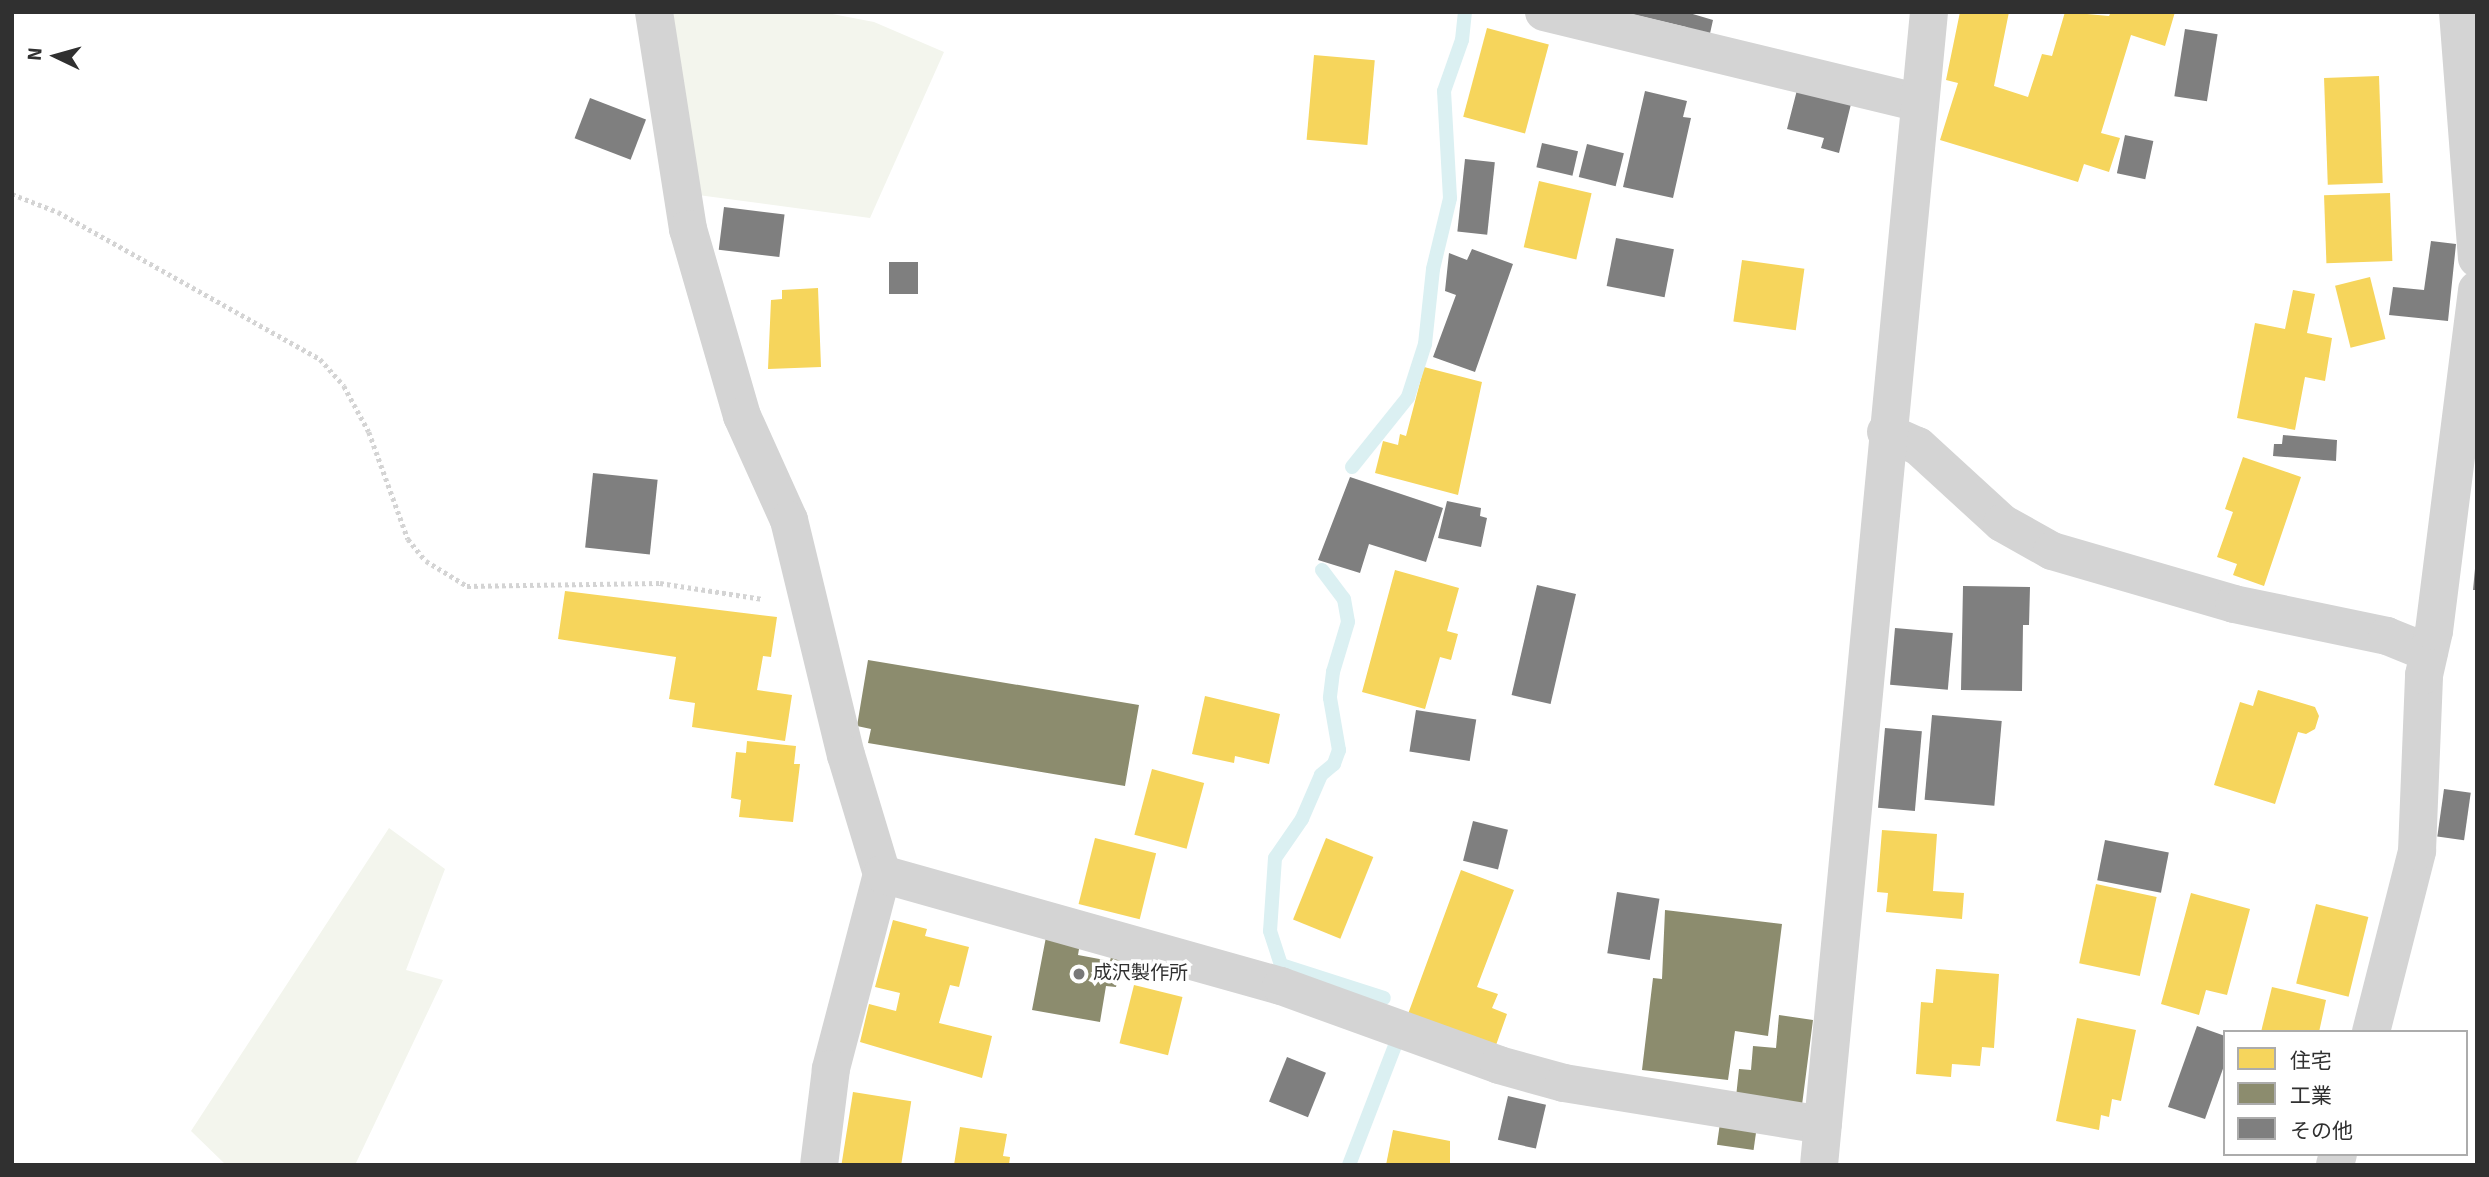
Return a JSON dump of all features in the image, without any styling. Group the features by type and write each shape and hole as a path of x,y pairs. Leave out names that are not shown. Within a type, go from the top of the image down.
{"street":[{"path":"654,12 688,229 742,416 789,520 846,755 882,874 831,1069 819,1165"},
{"path":"1544,12 1919,103"},
{"path":"1819,1165 1886,432 1929,12"},
{"path":"2458,12 2477,258"},
{"path":"2372,1030 2417,851 2424,675 2477,290"},
{"path":"1886,432 1918,446 2002,523 2052,551 2234,604 2388,636 2428,653"},
{"path":"882,874 1281,986 1499,1065 1564,1083 1615,1095 1823,1125"}],"path":[{"path":"12,194 58,212 320,359 344,386 369,432 391,503 408,539 426,561 467,586 660,583 812,606"}],"shaded area":[{"path":"669,12 822,12 874,22 944,52 870,218 698,195"},
{"path":"389,828 445,869 406,970 443,980 355,1165 226,1165 191,1131"}],"building: 住宅":[{"path":"1960,12 2009,12 1994,86 2028,97 2042,54 2052,56 2065,12 2109,16 2111,12 2175,12 2165,46 2131,35 2101,133 2120,138 2109,172 2084,164 2078,182 1940,140 1958,83 1946,80"},
{"path":"1487,28 1549,45 1525,133 1463,117"},
{"path":"1314,55 1375,60 1367,145 1307,140"},
{"path":"2379,76 2383,183 2328,185 2324,78"},
{"path":"1539,181 1592,193 1576,259 1524,247"},
{"path":"2390,193 2392,261 2326,263 2324,195"},
{"path":"1742,260 1804,269 1796,330 1733,321"},
{"path":"2370,277 2385,339 2351,348 2335,286"},
{"path":"818,288 821,367 768,369 771,300 782,299 782,290"},
{"path":"2293,290 2315,294 2307,333 2332,338 2325,381 2305,377 2295,430 2237,418 2255,323 2285,329"},
{"path":"1424,367 1482,382 1458,495 1375,473 1383,441 1398,445 1400,434 1406,436"},
{"path":"2243,457 2301,477 2264,586 2233,575 2237,564 2217,557 2233,512 2225,509"},
{"path":"1395,570 1459,588 1447,631 1458,634 1451,660 1440,657 1425,709 1362,692"},
{"path":"565,591 777,617 771,657 763,656 757,690 792,695 785,741 692,727 695,703 669,699 676,657 558,639"},
{"path":"2258,690 2315,707 2319,716 2315,729 2306,734 2298,732 2275,804 2214,785 2240,702 2253,706"},
{"path":"1205,696 1280,714 1269,764 1235,756 1234,763 1192,754"},
{"path":"747,741 796,746 794,764 800,764 793,822 739,817 741,800 731,798 736,752 746,753"},
{"path":"1152,769 1204,783 1187,849 1134,835"},
{"path":"1882,830 1937,834 1933,891 1964,893 1962,919 1886,912 1888,893 1877,892"},
{"path":"1095,838 1156,853 1140,919 1079,904"},
{"path":"1326,838 1373,857 1340,939 1293,920"},
{"path":"1461,870 1514,890 1477,987 1498,994 1492,1008 1507,1014 1495,1048 1408,1014"},
{"path":"2096,884 2157,897 2140,976 2079,963"},
{"path":"2191,893 2250,909 2227,995 2206,990 2199,1015 2161,1004"},
{"path":"2316,904 2368,917 2349,997 2296,984"},
{"path":"893,920 927,929 925,936 969,947 959,987 950,985 939,1023 992,1036 982,1078 860,1042 869,1004 896,1011 900,993 875,987"},
{"path":"1936,969 1999,974 1994,1048 1982,1047 1980,1066 1952,1064 1951,1077 1916,1074 1921,1002 1933,1003"},
{"path":"1134,985 1183,997 1168,1055 1119,1043"},
{"path":"2272,987 2326,1000 2319,1030 2261,1030"},
{"path":"2077,1018 2136,1030 2121,1101 2112,1099 2109,1117 2101,1115 2099,1130 2056,1121"},
{"path":"853,1092 911,1101 901,1165 841,1165"},
{"path":"960,1127 1007,1134 1003,1156 1010,1157 1009,1165 954,1165"},
{"path":"1393,1130 1450,1141 1450,1165 1386,1165"}],"building: 工業":[{"path":"868,660 1139,705 1125,786 868,743 871,729 857,726"},
{"path":"1665,910 1782,924 1768,1036 1735,1031 1728,1080 1642,1070 1653,978 1662,979"},
{"name":"成沢製作所","path":"1046,937 1080,943 1078,955 1110,961 1111,957 1121,958 1116,987 1106,986 1100,1022 1032,1010"},
{"path":"1779,1015 1813,1020 1802,1105 1736,1097 1739,1069 1751,1070 1753,1046 1776,1048"},
{"path":"1720,1123 1757,1128 1754,1150 1717,1145"}],"building: その他":[{"path":"1623,12 1686,12 1713,20 1709,38 1686,27"},
{"path":"2185,29 2218,34 2207,101 2174,96"},
{"path":"1797,90 1851,104 1839,153 1821,148 1824,138 1787,129"},
{"path":"1645,91 1687,101 1683,117 1691,118 1673,198 1623,187"},
{"path":"590,98 646,120 631,160 575,138"},
{"path":"2125,135 2153,141 2145,179 2117,173"},
{"path":"1542,143 1578,151 1572,176 1536,167"},
{"path":"1587,144 1624,153 1616,186 1579,177"},
{"path":"1465,159 1495,162 1487,235 1457,232"},
{"path":"724,207 785,214 779,257 719,250"},
{"path":"1616,238 1674,249 1665,297 1607,286"},
{"path":"2431,241 2456,244 2448,321 2389,315 2393,287 2424,290"},
{"path":"1472,249 1513,264 1475,372 1433,357 1456,295 1445,291 1449,253 1467,260"},
{"path":"889,262 918,262 918,294 889,294"},
{"path":"2283,435 2337,440 2336,461 2273,456 2274,444 2282,444"},
{"path":"593,473 658,480 650,554 585,548"},
{"path":"1350,477 1443,508 1426,562 1369,544 1360,573 1318,560"},
{"path":"1447,501 1481,508 1480,516 1487,518 1481,547 1438,538"},
{"path":"2475,569 2477,590 2473,590"},
{"path":"1537,585 1576,594 1551,704 1512,695"},
{"path":"1963,586 2030,587 2029,625 2023,625 2022,691 1961,690"},
{"path":"1895,628 1953,633 1948,690 1890,685"},
{"path":"1416,710 1476,720 1470,761 1409,751"},
{"path":"1932,715 2002,721 1994,806 1925,800"},
{"path":"1885,728 1922,731 1915,811 1878,808"},
{"path":"2444,789 2471,793 2464,840 2437,837"},
{"path":"1473,821 1508,830 1498,869 1463,861"},
{"path":"2105,840 2169,852 2161,893 2097,880"},
{"path":"1617,892 1659,899 1650,960 1607,953"},
{"path":"2197,1026 2223,1035 2223,1069 2205,1119 2168,1107"},
{"path":"1287,1057 1326,1073 1308,1117 1269,1102"},
{"path":"1508,1096 1546,1105 1536,1149 1498,1140"}],"waterway":[{"path":"1352,467 1408,397 1425,344 1433,269 1450,198 1444,91 1462,40 1465,12"},
{"path":"1322,570 1344,599 1348,622 1333,672 1330,698 1339,750 1334,764 1321,775 1302,819 1275,858 1270,931 1281,965 1384,998"},
{"path":"1349,1165 1395,1046"}],"place":[{"name":"成沢製作所","path":"1079,974"}]}
